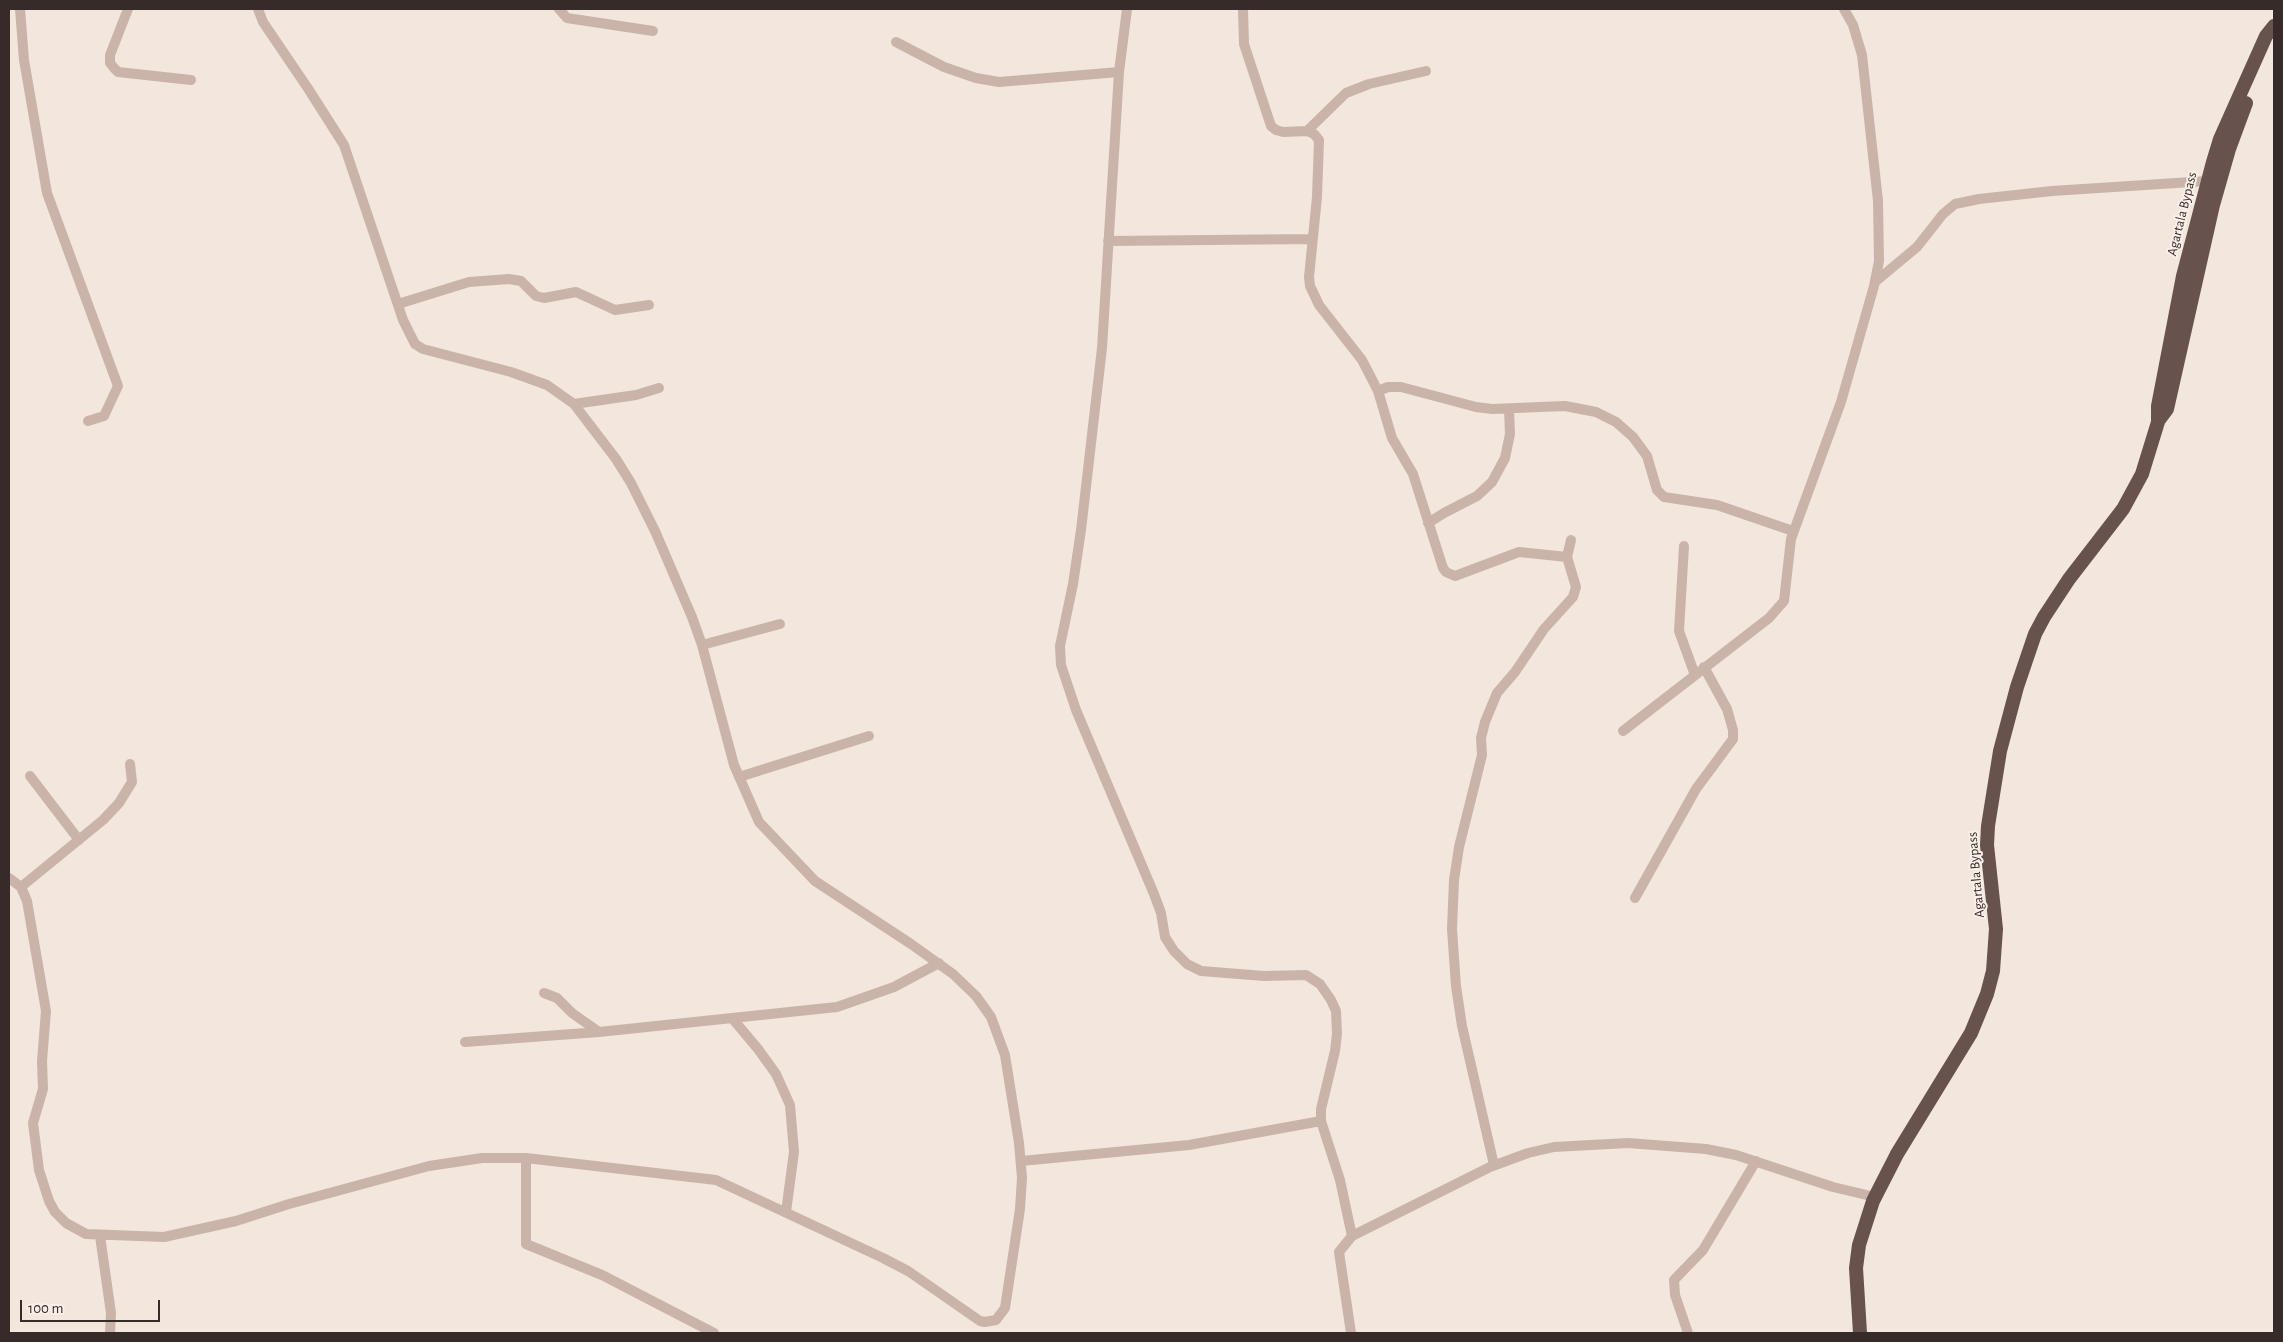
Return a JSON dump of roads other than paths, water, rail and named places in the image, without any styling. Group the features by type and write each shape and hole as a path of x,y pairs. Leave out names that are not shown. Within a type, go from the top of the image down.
{"highway":[{"name":"Agartala Bypass","path":"1860,1333 1856,1268 1861,1237 1875,1197 1897,1154 1971,1032 1987,994 1993,971 1996,929 1987,845 1990,804 2000,751 2027,655 2044,617 2123,508 2133,492 2149,456 2158,422 2158,406 2184,276 2207,181 2220,139 2266,36 2274,26"},
{"name":"Agartala Bypass","path":"2158,422 2167,409 2200,256 2229,149 2274,38"}],"street":[{"path":"20,9 24,60 47,192 118,386 104,416 88,421"},
{"path":"128,9 110,55 110,63 114,68 118,72 191,80"},
{"path":"9,878 21,887 27,901 46,1011 42,1061 43,1089 33,1123 39,1170 49,1201 55,1212 66,1223 86,1234 164,1237 236,1221 429,1166 482,1158 526,1158 707,1178 786,1212 891,1262 908,1271 975,1318 990,1322 996,1320 1003,1313 1011,1282 1020,1209 1021,1161 1008,1074 1000,1038 991,1017 976,996 939,963 815,880 759,822 728,744 702,645 640,498 616,459 574,404 537,380 423,349 415,344 398,304 344,145 310,90 263,22 258,9"},
{"path":"559,9 567,18 654,31"},
{"path":"1127,9 1120,72 1100,367 1080,539 1060,646 1061,665 1076,710 1156,900 1165,937 1174,951 1187,964 1201,971 1264,976 1306,976 1320,984 1331,1000 1336,1011 1337,1034 1320,1121 1336,1165 1352,1236"},
{"path":"1243,9 1244,44 1271,126 1283,132 1307,131 1314,134 1319,140 1320,150 1309,276 1314,296 1362,360 1378,391 1392,438 1413,474 1428,524 1446,572 1451,575 1462,575 1519,552 1567,557"},
{"path":"1623,731 1769,618 1782,605 1785,598 1787,565 1793,531 1841,402 1875,282 1879,261 1880,235 1862,55 1853,25 1844,9"},
{"path":"896,42 944,67 976,78 999,82 1120,72"},
{"path":"1307,131 1346,93 1369,84 1426,71"},
{"path":"1875,282 1917,247 1943,214 1955,204 1979,199 2052,191 2207,181"},
{"path":"1108,241 1312,240"},
{"path":"398,304 469,282 509,279 521,281 536,296 544,298 576,292 614,310 649,305"},
{"path":"1378,391 1388,387 1401,387 1476,407 1492,409 1565,406 1596,412 1616,422 1633,437 1647,456 1657,490 1664,497 1717,505 1793,531"},
{"path":"574,404 636,395 659,388"},
{"path":"1428,524 1444,513 1477,496 1492,482 1505,458 1510,434 1509,408"},
{"path":"1494,1166 1462,1026 1456,986 1452,911 1454,880 1459,847 1482,755 1481,738 1484,722 1497,693 1506,680 1515,672 1544,628 1573,597 1576,587 1567,557 1571,540"},
{"path":"1684,546 1679,631 1695,675"},
{"path":"702,645 780,624"},
{"path":"1635,898 1696,789 1733,739 1733,730 1727,709 1704,667"},
{"path":"740,777 868,736"},
{"path":"21,887 103,820 128,792 132,782 130,764"},
{"path":"30,776 79,840"},
{"path":"465,1042 599,1032 838,1007 894,987 939,963"},
{"path":"544,993 557,998 572,1013 599,1032"},
{"path":"732,1018 776,1074 790,1105 794,1152 786,1212"},
{"path":"1021,1161 1189,1145 1320,1121"},
{"path":"1351,1333 1339,1252 1352,1236 1494,1166 1528,1153 1554,1147 1628,1143 1706,1149 1756,1161 1833,1186 1875,1197"},
{"path":"526,1158 526,1244 602,1275 714,1333"},
{"path":"1688,1333 1675,1295 1674,1280 1703,1250 1756,1161"},
{"path":"100,1236 110,1313 110,1333"}]}
